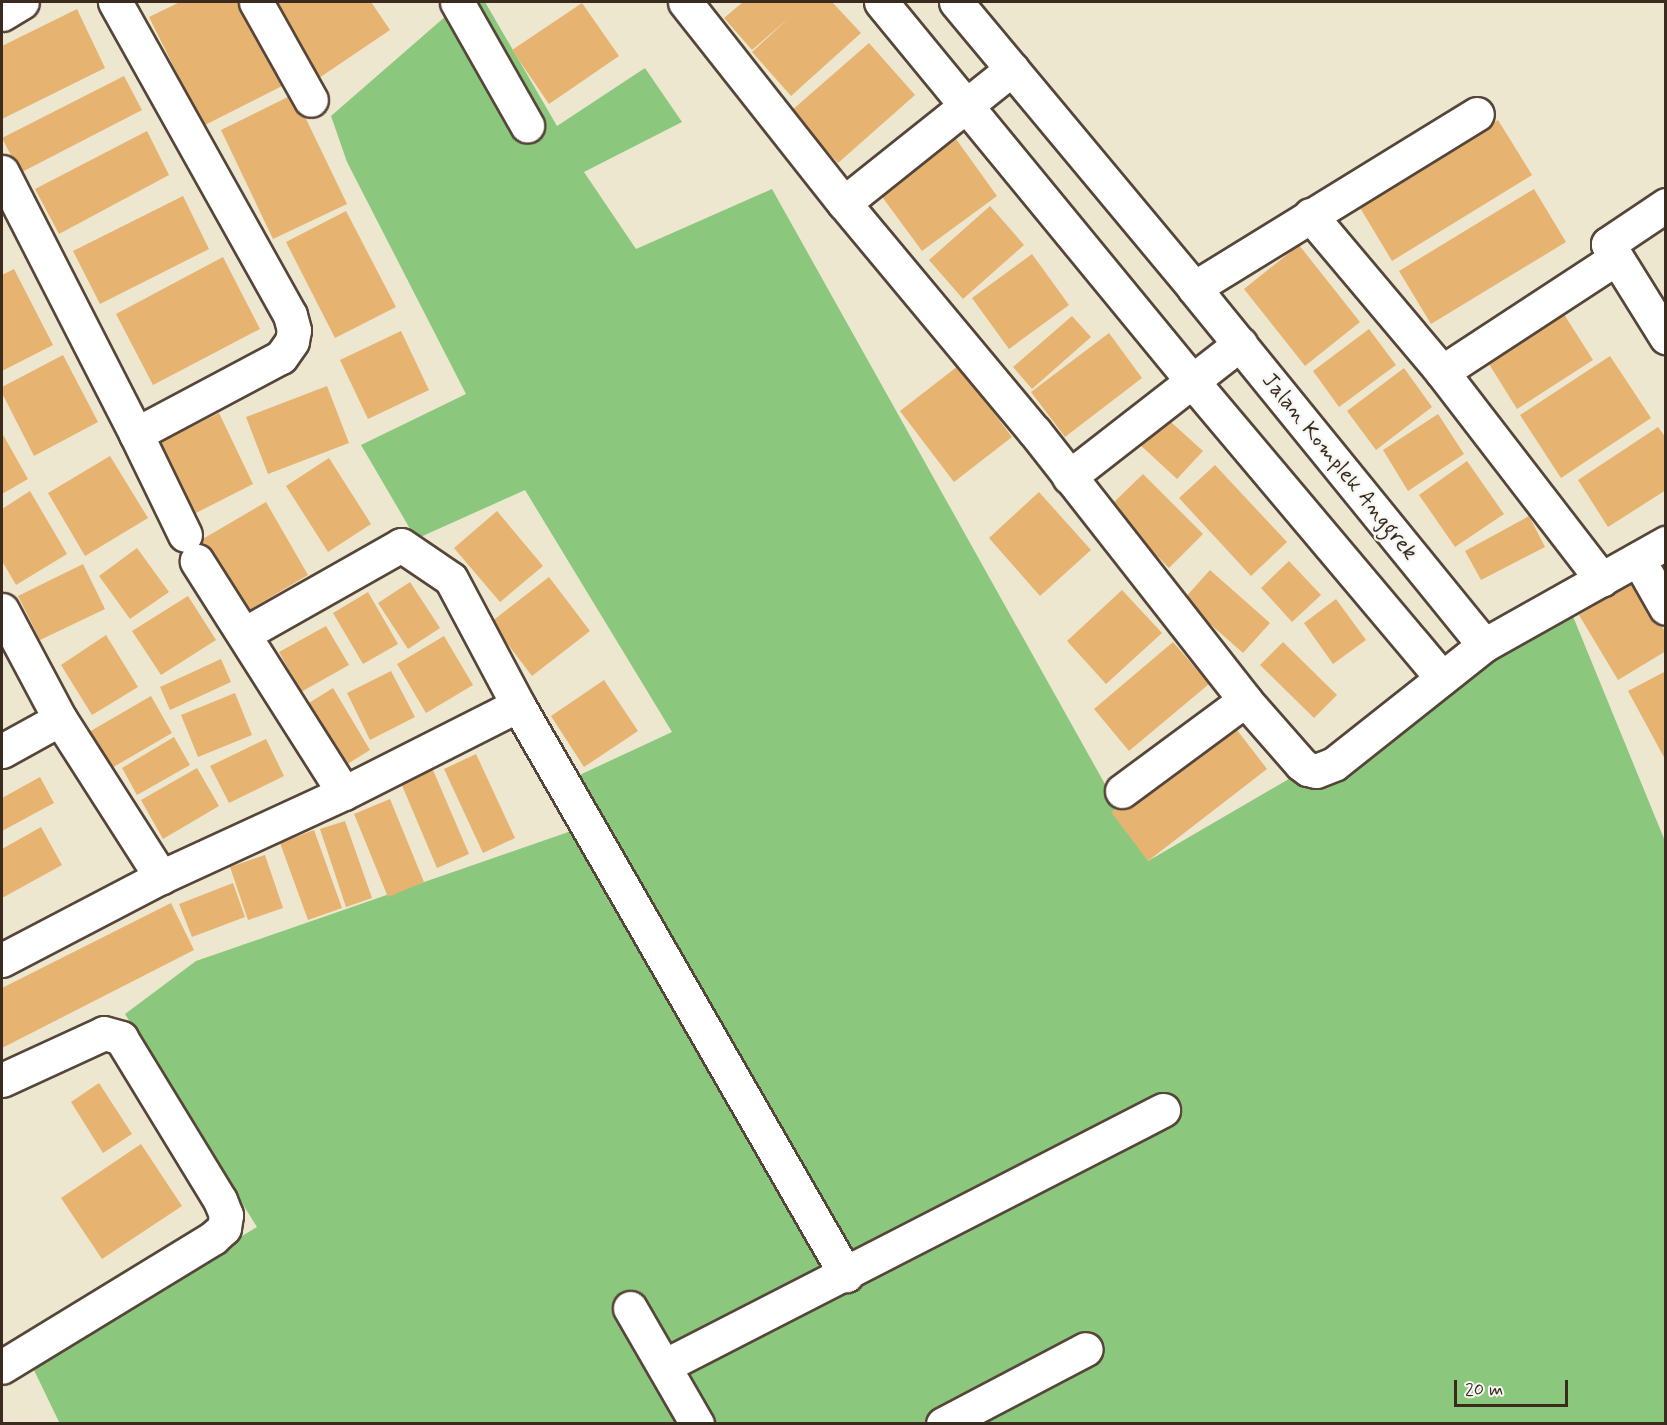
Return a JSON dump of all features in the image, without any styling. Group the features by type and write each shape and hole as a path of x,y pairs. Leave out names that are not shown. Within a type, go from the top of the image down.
{"street":[{"path":"2,14 22,2"},
{"path":"115,2 290,315 294,330 292,341 281,357 136,434"},
{"path":"256,2 311,100"},
{"path":"458,2 526,125"},
{"path":"685,2 844,203 1070,477 1245,700 1301,764 1316,771 1334,764 1484,645 1652,551 1665,608"},
{"path":"881,2 1192,381 1442,678"},
{"name":"Jalan Komplek Anggrek","path":"956,2 1240,344 1484,645"},
{"path":"844,203 1012,69"},
{"path":"1194,288 1477,114"},
{"path":"2,172 136,434 191,548 344,793"},
{"path":"1665,205 1608,244 1665,337"},
{"path":"1310,215 1442,372 1602,580"},
{"path":"1442,372 1616,258"},
{"path":"1070,477 1240,344"},
{"path":"244,634 401,545 451,579 518,705 846,1275"},
{"path":"2,610 60,718 161,877"},
{"path":"1122,791 1245,700"},
{"path":"2,960 161,877 344,793 518,705"},
{"path":"2,751 60,718"},
{"path":"2,1080 104,1033 121,1038 220,1200 226,1215 224,1228 213,1238 2,1366"},
{"path":"664,1366 846,1275 1163,1110"},
{"path":"630,1308 697,1424"},
{"path":"943,1424 1086,1349"}],"green space":[{"path":"462,2 485,2 557,126 645,68 682,122 584,172 636,249 772,189 1148,861 1572,614 1665,841 1665,1423 60,1424 31,1364 257,1227 125,1014 196,961 577,829 558,785 672,732 525,490 416,539 361,445 466,394 347,162 331,116"}],"building":[{"path":"180,2 243,2 284,85 203,126 149,17"},
{"path":"269,2 371,2 390,30 319,78"},
{"path":"743,2 832,2 861,33 791,96 752,52 790,17 752,50 724,18"},
{"path":"582,3 619,56 549,104 512,50"},
{"path":"77,9 105,68 2,119 2,46"},
{"path":"869,43 915,95 838,163 791,111"},
{"path":"124,76 142,110 20,173 2,138"},
{"path":"294,94 347,204 273,239 221,130"},
{"path":"1498,120 1532,175 1392,261 1359,206"},
{"path":"147,131 169,175 59,234 35,189"},
{"path":"956,139 997,196 922,251 880,194"},
{"path":"1534,189 1566,242 1431,324 1399,271"},
{"path":"183,196 209,249 100,304 73,251"},
{"path":"990,206 1024,245 963,299 929,260"},
{"path":"346,211 396,307 335,338 286,242"},
{"path":"1299,245 1360,322 1305,366 1244,289"},
{"path":"1032,254 1069,305 1009,349 972,298"},
{"path":"223,257 260,329 153,385 116,314"},
{"path":"14,269 53,345 2,371 2,275"},
{"path":"1560,308 1593,360 1517,409 1484,356"},
{"path":"1072,316 1091,337 1032,389 1013,367"},
{"path":"1369,329 1396,365 1339,407 1313,371"},
{"path":"401,331 429,390 368,419 340,360"},
{"path":"1109,333 1142,378 1065,437 1031,392"},
{"path":"63,355 98,422 34,456 2,393 2,387"},
{"path":"1610,356 1651,418 1561,478 1520,415"},
{"path":"958,366 1012,437 954,482 900,411"},
{"path":"1404,368 1432,407 1376,450 1347,411"},
{"path":"327,386 349,443 268,474 246,417"},
{"path":"219,413 253,484 192,515 157,444"},
{"path":"1162,414 1203,451 1177,479 1137,442"},
{"path":"1438,414 1464,454 1408,491 1383,450"},
{"path":"1658,427 1666,438 1666,490 1608,527 1578,480"},
{"path":"2,433 28,479 2,494"},
{"path":"110,456 148,518 85,556 48,493"},
{"path":"329,458 371,524 328,552 286,486"},
{"path":"1467,461 1504,514 1455,547 1419,495"},
{"path":"1215,465 1287,542 1251,576 1179,498"},
{"path":"1143,474 1203,534 1169,568 1109,507"},
{"path":"30,491 67,554 16,585 2,561 2,509"},
{"path":"1039,492 1091,550 1040,596 989,538"},
{"path":"266,502 308,575 244,613 201,540"},
{"path":"497,511 543,566 500,602 454,548"},
{"path":"1529,516 1545,547 1481,580 1465,551"},
{"path":"137,548 169,592 130,619 99,576"},
{"path":"1289,561 1321,595 1292,622 1261,588"},
{"path":"83,564 105,609 40,640 18,596"},
{"path":"1210,570 1270,623 1243,653 1183,600"},
{"path":"549,577 590,631 532,676 491,622"},
{"path":"1634,581 1666,633 1666,651 1618,680 1579,615"},
{"path":"410,582 440,628 408,649 378,603"},
{"path":"1122,590 1162,633 1106,684 1067,641"},
{"path":"368,592 398,644 363,664 333,613"},
{"path":"188,596 216,640 161,675 132,631"},
{"path":"1336,599 1366,640 1333,664 1304,623"},
{"path":"326,626 349,665 301,692 279,652"},
{"path":"106,635 138,687 92,715 61,665"},
{"path":"444,636 473,685 426,713 397,664"},
{"path":"1173,642 1209,684 1129,751 1094,709"},
{"path":"1283,642 1337,695 1314,718 1260,665"},
{"path":"221,659 231,682 170,710 160,687"},
{"path":"391,671 415,717 370,740 347,693"},
{"path":"1666,671 1666,761 1628,691"},
{"path":"604,680 638,731 584,767 551,716"},
{"path":"333,688 370,750 341,768 304,706"},
{"path":"235,693 252,735 198,757 181,715"},
{"path":"151,696 172,733 110,769 89,732"},
{"path":"1230,721 1267,769 1148,861 1111,812"},
{"path":"174,737 190,765 137,795 122,768"},
{"path":"266,739 284,776 229,803 210,766"},
{"path":"476,754 515,838 483,853 444,769"},
{"path":"197,768 219,806 163,839 141,800"},
{"path":"433,770 469,854 437,868 401,783"},
{"path":"40,777 54,803 2,831 2,798"},
{"path":"390,799 424,882 388,897 354,814"},
{"path":"345,821 372,898 346,907 320,829"},
{"path":"41,827 62,865 2,898 2,849"},
{"path":"314,830 342,908 308,920 280,843"},
{"path":"265,855 283,908 248,920 230,867"},
{"path":"233,883 245,917 192,937 179,904"},
{"path":"171,903 194,950 2,1048 2,988"},
{"path":"99,1083 132,1134 103,1153 71,1102"},
{"path":"141,1144 182,1206 102,1259 61,1198"}]}
